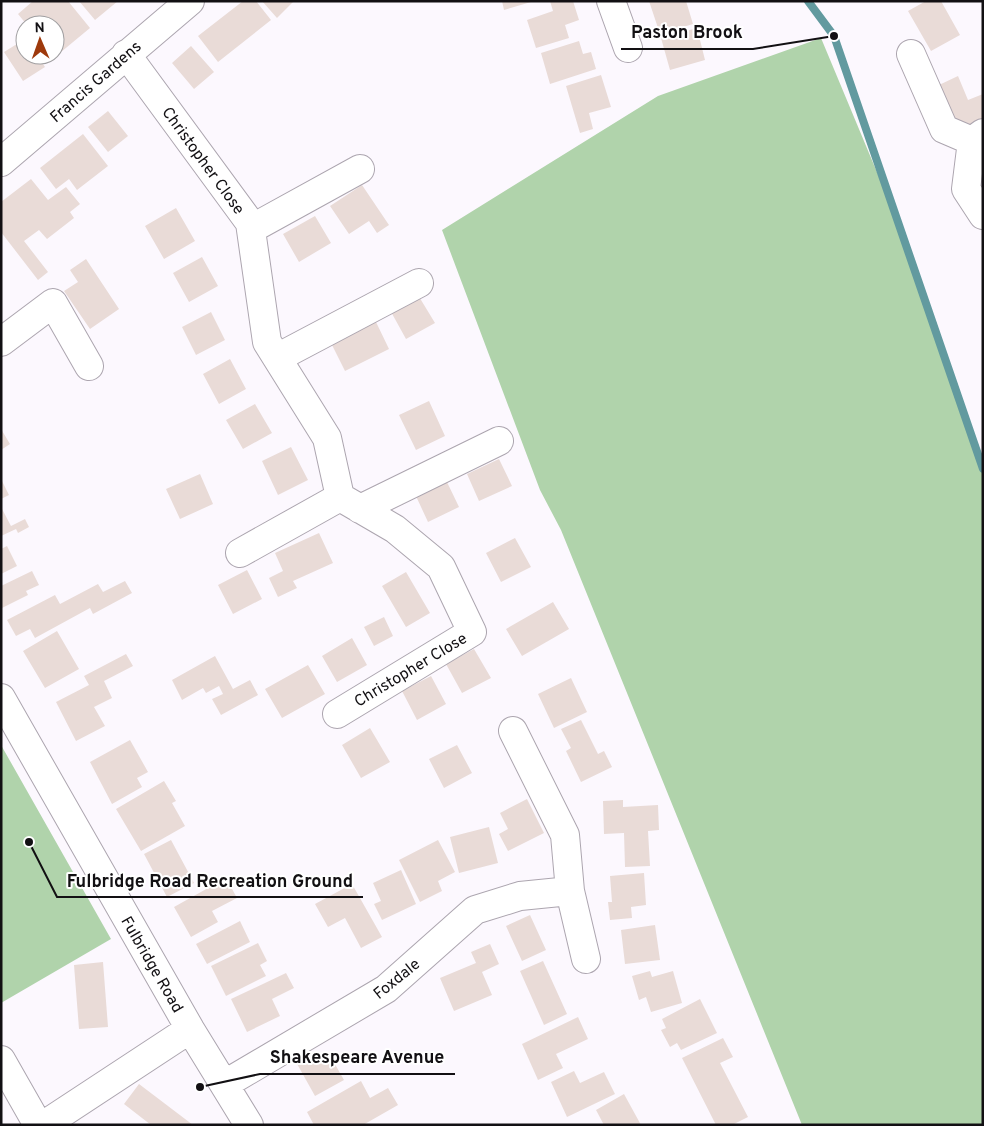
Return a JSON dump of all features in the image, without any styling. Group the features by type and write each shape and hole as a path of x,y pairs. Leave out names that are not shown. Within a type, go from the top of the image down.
{"street":[{"name":"Francis Gardens","path":"1,162 190,1"},
{"path":"611,1 628,48"},
{"name":"Christopher Close","path":"126,54 250,223 267,342 327,438 350,503 394,529 441,568 472,632 336,714"},
{"path":"911,54 944,129 978,137 966,189 983,216"},
{"path":"251,229 360,169"},
{"path":"277,358 419,283"},
{"path":"1,342 53,303 89,366"},
{"path":"240,553 350,503 499,441"},
{"name":"Fulbridge Road","path":"1,698 190,1029 225,1084 248,1125"},
{"path":"513,731 564,835 570,891 586,959"},
{"name":"Foxdale","path":"225,1084 386,989 475,910 520,896 570,891"},
{"path":"44,1125 190,1029"},
{"path":"1,1060 38,1125"}],"green space":[{"path":"821,38 909,249 983,461 983,1125 802,1125 561,530 540,490 442,230 658,96"},
{"path":"1,745 111,939 1,1003"}],"building":[{"path":"33,1 68,1 90,28 65,49 65,15 18,14"},
{"path":"79,1 118,1 95,20"},
{"path":"243,1 256,1 271,20 218,62 198,36"},
{"path":"262,1 294,1 277,18"},
{"path":"502,1 531,1 531,2 504,10"},
{"path":"550,1 573,1 579,20 565,25 569,38 536,48 527,20 553,11"},
{"path":"649,1 686,1 693,24 660,34"},
{"path":"926,1 941,1 960,35 931,51 908,11"},
{"path":"697,28 705,60 670,70 661,38"},
{"path":"579,41 583,54 591,52 596,69 550,84 541,53"},
{"path":"15,45 15,65 44,65 45,67 23,81 4,52"},
{"path":"191,46 214,72 194,89 172,63"},
{"path":"601,75 611,107 589,113 593,129 580,133 566,86"},
{"path":"958,76 968,100 983,94 983,121 960,131 939,85"},
{"path":"108,111 128,136 108,152 88,127"},
{"path":"83,134 108,166 77,190 69,179 56,189 40,168"},
{"path":"31,179 48,200 66,187 80,204 70,212 74,218 47,239 39,230 24,241 48,272 38,280 1,232 1,202"},
{"path":"362,185 389,225 377,233 369,221 349,234 330,206"},
{"path":"176,208 195,241 164,259 145,226"},
{"path":"315,216 331,243 299,262 283,234"},
{"path":"202,257 218,286 189,302 173,273"},
{"path":"86,259 119,309 90,329 64,291 78,282 70,270"},
{"path":"418,295 435,323 406,339 390,310"},
{"path":"211,312 225,340 196,355 182,327"},
{"path":"376,322 389,349 345,371 329,339 359,324 362,329"},
{"path":"230,359 246,389 219,404 203,374"},
{"path":"429,401 445,436 416,450 399,415"},
{"path":"255,404 272,433 243,449 226,420"},
{"path":"1,429 10,444 1,450"},
{"path":"291,447 308,480 278,495 262,461"},
{"path":"499,459 512,486 479,501 467,474"},
{"path":"200,474 213,504 180,519 166,489"},
{"path":"1,479 9,495 1,499"},
{"path":"446,480 459,507 428,522 415,494"},
{"path":"1,507 11,526 25,519 29,527 18,533 16,529 1,536"},
{"path":"319,533 333,563 293,581 297,588 278,597 269,578 283,571 275,553"},
{"path":"515,538 531,567 501,582 486,553"},
{"path":"7,546 17,566 1,574 1,549"},
{"path":"247,570 262,599 233,614 218,585"},
{"path":"32,571 39,585 26,591 28,595 2,608 1,586"},
{"path":"406,572 430,613 406,627 382,586"},
{"path":"125,581 132,593 93,614 90,608 35,638 30,629 16,636 7,620 55,595 60,604 98,584 103,592"},
{"path":"553,602 569,629 522,656 506,629"},
{"path":"384,617 393,636 374,646 364,627"},
{"path":"57,631 79,669 45,688 23,651"},
{"path":"352,638 367,665 337,682 322,656"},
{"path":"474,649 491,678 462,693 446,664"},
{"path":"126,654 133,666 104,681 112,698 94,707 105,726 76,741 56,702 89,685 84,676"},
{"path":"215,656 233,689 250,680 258,695 221,715 212,699 223,694 219,686 206,693 203,688 182,700 172,680"},
{"path":"308,665 325,694 282,718 265,689"},
{"path":"431,676 446,704 417,720 402,691"},
{"path":"571,678 587,712 554,728 538,694"},
{"path":"581,720 598,754 604,751 612,767 581,782 566,751 571,748 561,729"},
{"path":"370,728 390,762 361,778 342,745"},
{"path":"130,740 148,772 137,778 142,787 112,804 90,762"},
{"path":"457,745 472,773 444,788 429,759"},
{"path":"164,781 176,801 172,803 185,826 141,851 116,809"},
{"path":"527,799 544,833 508,851 499,834 508,829 500,813"},
{"path":"623,800 623,807 658,805 659,830 648,831 650,866 625,867 624,833 604,834 603,801"},
{"path":"489,827 498,863 459,873 450,837"},
{"path":"171,840 194,883 167,897 144,854"},
{"path":"438,840 455,872 438,881 442,891 420,902 399,860"},
{"path":"401,870 416,904 382,920 374,904 381,901 373,883"},
{"path":"644,873 646,905 631,907 632,918 610,920 608,902 612,902 610,876"},
{"path":"226,878 237,898 212,911 218,922 191,937 174,907"},
{"path":"352,884 382,937 361,948 345,918 328,927 315,904"},
{"path":"530,915 546,950 522,961 506,926"},
{"path":"240,921 250,942 207,964 196,944"},
{"path":"655,925 660,960 625,964 621,930"},
{"path":"258,943 267,961 260,965 266,976 226,996 211,966"},
{"path":"490,944 499,964 482,972 492,995 454,1011 440,978 476,963 471,952"},
{"path":"543,961 567,1014 544,1025 520,971"},
{"path":"103,962 108,1027 79,1029 74,965"},
{"path":"650,971 652,977 673,971 682,1003 651,1012 646,997 639,1000 632,976"},
{"path":"286,973 294,988 272,999 280,1016 247,1032 231,999"},
{"path":"700,999 717,1033 681,1050 677,1043 670,1047 661,1030 666,1028 662,1019"},
{"path":"578,1017 588,1039 556,1054 563,1068 538,1080 522,1044"},
{"path":"723,1038 733,1057 720,1063 748,1117 732,1125 716,1125 682,1058"},
{"path":"328,1052 344,1080 315,1096 296,1062 308,1054 312,1061"},
{"path":"574,1071 580,1083 604,1072 615,1094 567,1117 551,1082"},
{"path":"361,1081 370,1098 388,1088 398,1105 363,1125 314,1125 307,1112"},
{"path":"139,1084 193,1125 151,1125 124,1104"},
{"path":"624,1094 641,1125 604,1125 596,1110"}],"waterway":[{"path":"808,1 834,36 983,469"}],"place":[{"name":"Paston Brook","path":"834,36"},
{"name":"Fulbridge Road Recreation Ground","path":"29,842"},
{"name":"Shakespeare Avenue","path":"200,1087"}]}
